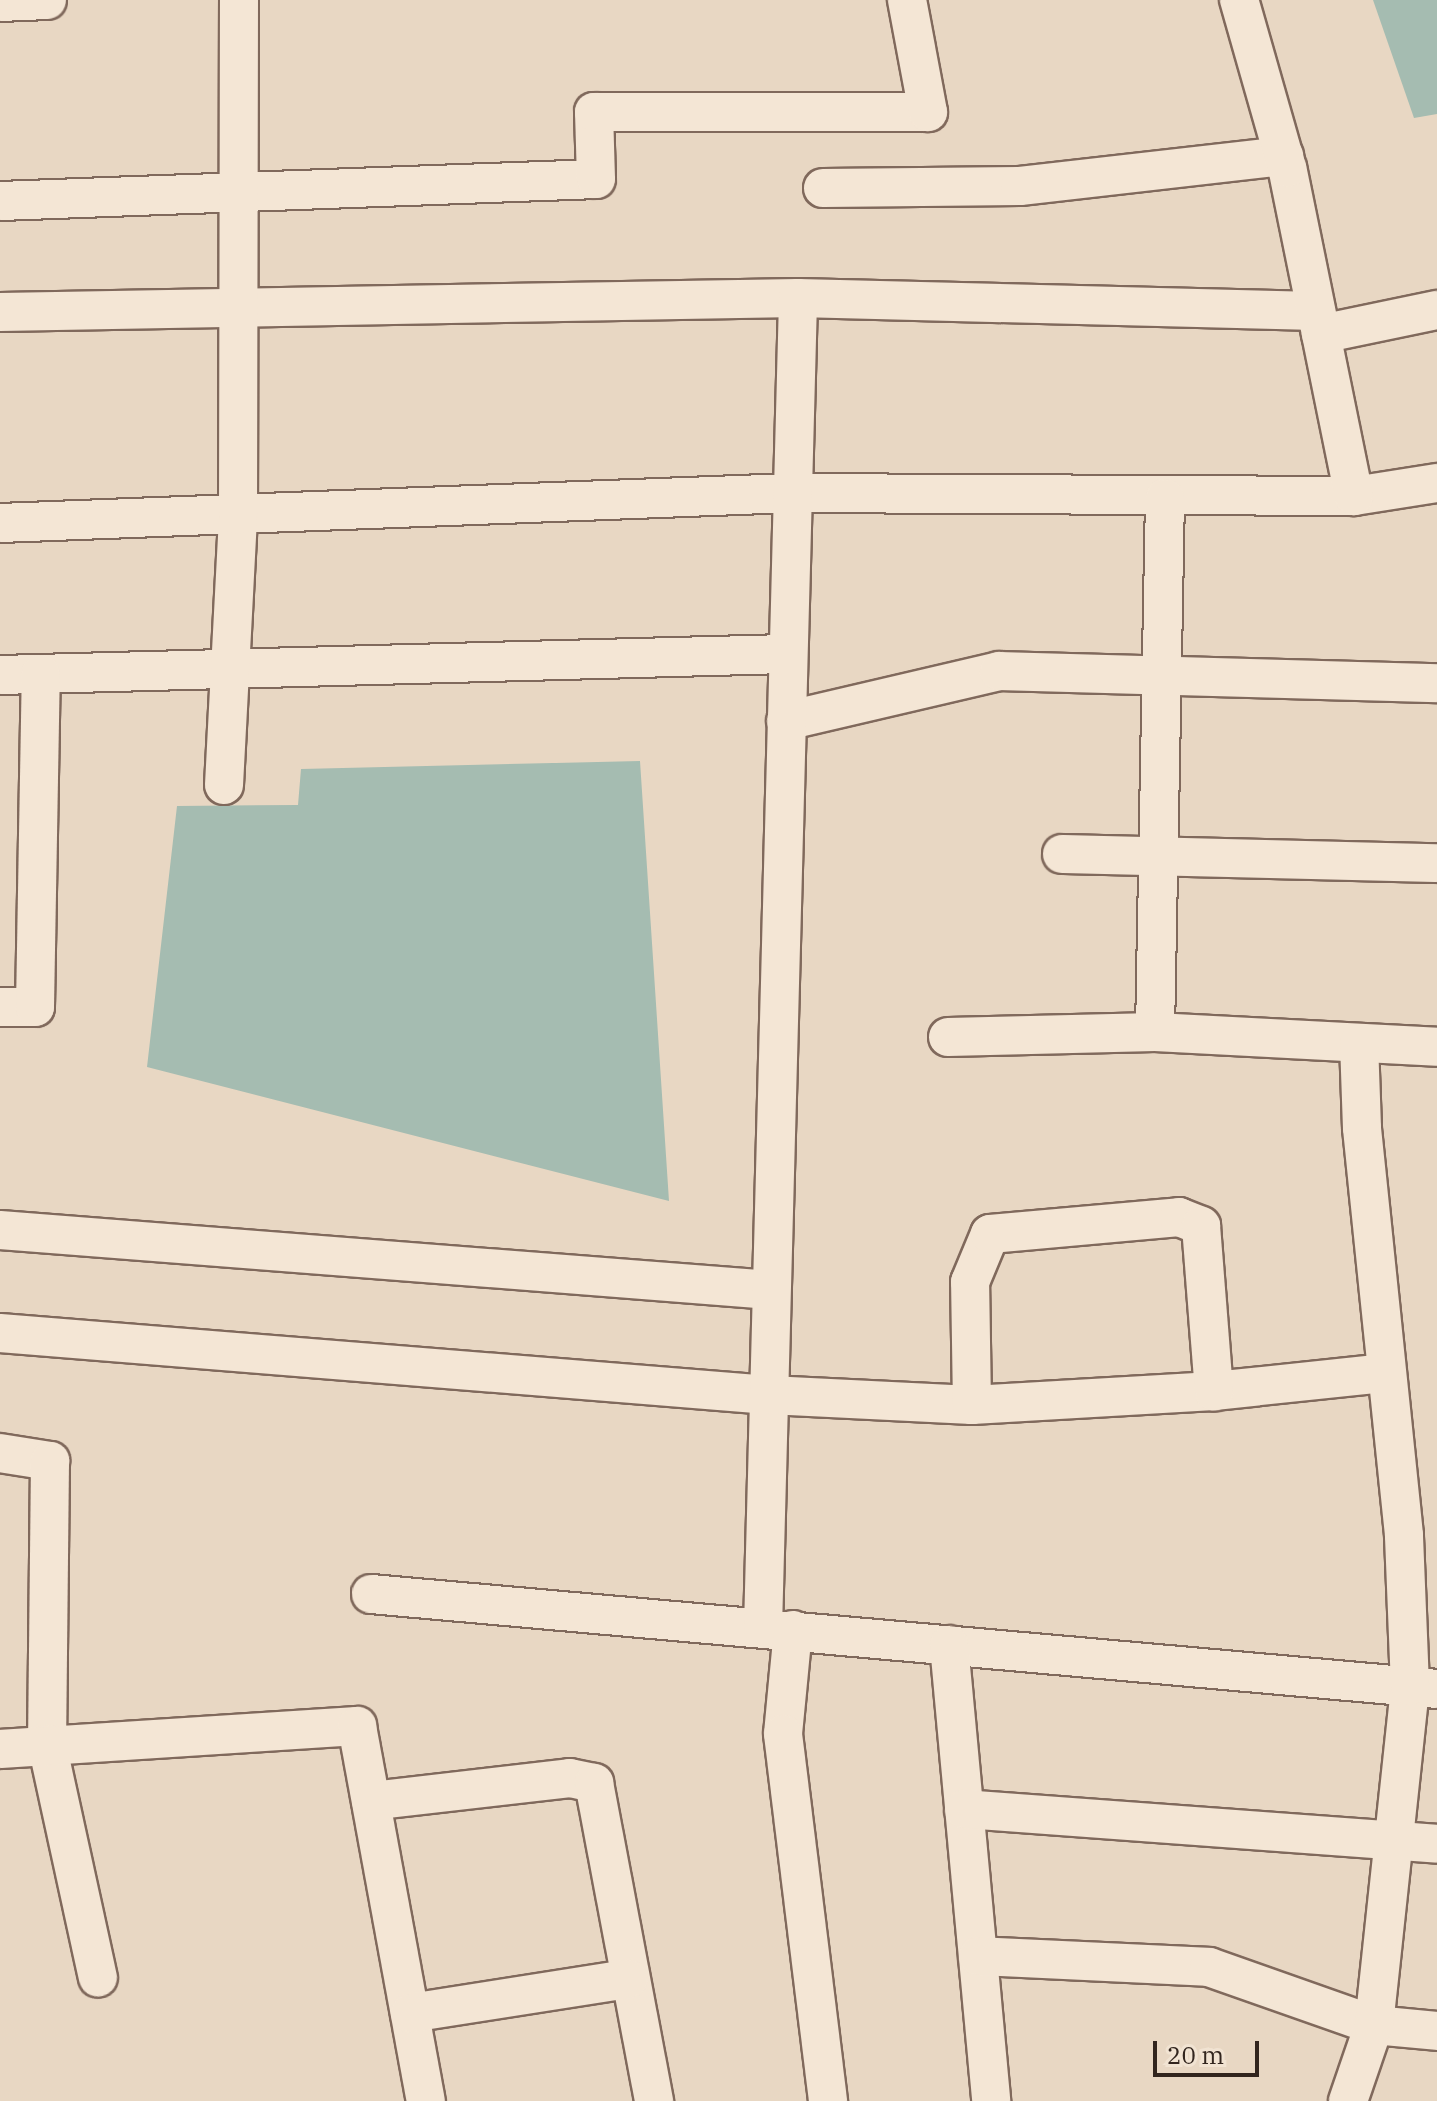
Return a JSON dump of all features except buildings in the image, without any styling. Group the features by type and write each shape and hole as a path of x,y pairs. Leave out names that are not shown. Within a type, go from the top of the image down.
{"street":[{"path":"0,2 47,0"},
{"path":"224,785 238,515 239,0"},
{"path":"0,201 596,179 594,112 928,112 907,0"},
{"path":"1239,0 1284,156 1354,496"},
{"path":"823,188 1020,186 1284,156"},
{"path":"798,298 769,1395 783,1734 828,2101"},
{"path":"0,312 798,298 1318,323 1437,310"},
{"path":"0,523 793,493 1165,498 1354,496 1437,483"},
{"path":"1155,1032 1165,498"},
{"path":"0,675 788,654"},
{"path":"786,721 999,671 1437,683"},
{"path":"0,1007 35,1007 41,674"},
{"path":"1062,854 1160,853 1437,863"},
{"path":"948,1037 1155,1032 1437,1047"},
{"path":"1348,2101 1374,2025 1393,1840 1424,1688 1386,1373 1359,1043"},
{"path":"972,1405 970,1282 990,1234 1179,1217 1201,1226 1214,1391"},
{"path":"0,1230 771,1290"},
{"path":"0,1333 769,1395 972,1405 1214,1391 1386,1373"},
{"path":"0,1453 50,1461 47,1744 98,1978"},
{"path":"371,1594 1424,1688"},
{"path":"949,1645 991,2101"},
{"path":"0,1749 357,1726 426,2101"},
{"path":"371,1801 570,1778 594,1783 628,1979 654,2101"},
{"path":"964,1809 1437,1844"},
{"path":"978,1956 1209,1967 1374,2025 1437,2031"},
{"path":"410,2013 628,1979"}],"shaded area":[{"path":"1373,0 1437,0 1437,114 1414,118"},
{"path":"640,761 669,1201 147,1067 177,806 298,805 301,769"}]}
